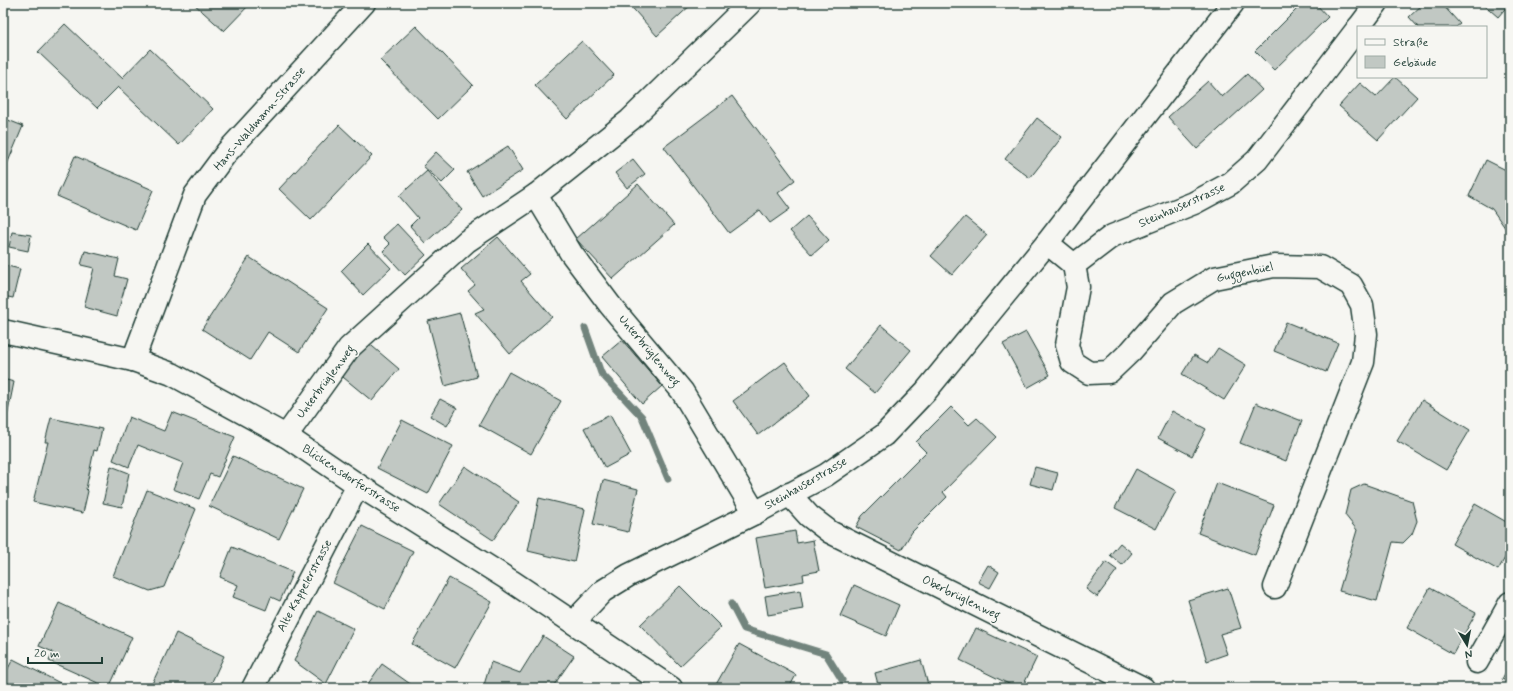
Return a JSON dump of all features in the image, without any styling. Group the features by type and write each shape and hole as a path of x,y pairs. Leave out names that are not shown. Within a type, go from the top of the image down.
{"street":[{"name":"Hans-Waldmann-Strasse","path":"133,360 195,195 227,152 364,3"},
{"name":"Unterbrüglenweg","path":"286,436 350,348 467,241 536,195 630,120 750,3"},
{"name":"Steinhauserstrasse","path":"576,624 583,612 603,591 629,575 755,513 826,475 884,435 926,392 1047,243 1233,3"},
{"name":"Steinhauserstrasse","path":"1359,26 1377,3"},
{"name":"Steinhauserstrasse","path":"1074,265 1112,236 1194,203 1231,183 1257,160 1357,28"},
{"name":"Unterbrüglenweg","path":"536,195 571,253 610,305 682,391 755,513"},
{"path":"1047,243 1074,265"},
{"name":"Guggenbüel","path":"1074,265 1078,287 1067,345 1072,362 1089,373 1109,372 1131,351 1173,303 1214,278 1274,266 1320,267 1351,285 1362,305 1366,334 1363,362 1275,586"},
{"name":"Blickensdorferstrasse","path":"3,331 133,360 172,374 286,436 358,485 576,624 672,688"},
{"name":"Alte Kappelerstrasse","path":"253,688 358,485"},
{"name":"Oberbrüglenweg","path":"790,494 809,516 830,532 1143,688"},
{"path":"1477,662 1510,603"}],"building":[{"path":"193,3 251,3 224,31"},
{"path":"628,3 693,3 657,36"},
{"path":"1303,3 1315,3 1328,17 1274,70 1255,51"},
{"path":"1424,3 1441,3 1460,24 1457,26 1417,26 1409,17"},
{"path":"1482,3 1510,3 1498,17"},
{"path":"65,24 122,78 150,49 213,109 179,145 118,87 97,108 38,52"},
{"path":"416,26 473,85 438,119 380,60"},
{"path":"582,41 614,75 567,119 535,85"},
{"path":"1247,74 1262,90 1197,149 1168,117 1208,81 1222,97"},
{"path":"1394,78 1396,78 1417,97 1378,140 1339,106 1360,83 1376,97"},
{"path":"732,96 795,180 778,193 790,209 770,223 760,210 729,233 664,147"},
{"path":"3,118 23,126 3,174"},
{"path":"1037,118 1062,137 1030,178 1005,159"},
{"path":"339,125 372,156 311,220 279,189"},
{"path":"508,146 523,170 482,196 467,172"},
{"path":"436,152 455,170 442,183 423,166"},
{"path":"75,156 153,190 136,230 57,196"},
{"path":"633,159 645,174 627,188 615,173"},
{"path":"1486,160 1510,172 1510,231 1508,232 1492,209 1469,196"},
{"path":"427,171 462,210 425,243 410,226 418,218 399,196"},
{"path":"638,184 674,225 613,279 576,239"},
{"path":"807,216 829,240 812,255 790,231"},
{"path":"965,217 987,235 952,275 931,256"},
{"path":"397,224 426,255 405,275 383,251 390,244 383,237"},
{"path":"12,232 31,235 28,251 9,247"},
{"path":"498,237 530,274 521,281 552,317 510,354 475,313 484,309 468,291 475,285 461,269"},
{"path":"368,244 391,268 363,295 341,271"},
{"path":"85,251 119,259 115,276 127,279 117,316 84,307 94,268 81,265"},
{"path":"249,257 328,308 299,352 268,332 250,360 202,329"},
{"path":"3,265 20,269 13,298 3,296"},
{"path":"460,313 477,377 445,386 428,321"},
{"path":"1286,322 1338,343 1326,372 1274,351"},
{"path":"881,325 911,350 875,393 845,369"},
{"path":"1026,332 1050,375 1027,388 1003,344"},
{"path":"622,340 662,386 642,404 602,357"},
{"path":"366,341 399,369 372,401 338,373"},
{"path":"1218,348 1246,365 1224,400 1182,374 1194,355 1208,363"},
{"path":"785,362 810,396 758,435 733,401"},
{"path":"509,372 561,401 531,454 479,425"},
{"path":"3,379 14,382 3,437"},
{"path":"440,399 457,408 447,426 430,416"},
{"path":"1422,400 1470,430 1446,470 1397,441"},
{"path":"1256,403 1302,421 1286,461 1240,443"},
{"path":"951,407 969,425 977,418 997,437 943,492 947,497 912,532 901,550 856,527 862,516 926,452 916,442"},
{"path":"1172,411 1206,429 1192,456 1158,438"},
{"path":"172,412 235,437 218,477 210,474 199,499 173,489 183,463 138,445 129,467 113,460 129,417 164,431"},
{"path":"610,415 631,454 605,468 584,428"},
{"path":"51,418 102,429 97,451 94,450 83,513 33,502 48,442 45,442"},
{"path":"402,420 453,446 428,494 377,468"},
{"path":"233,456 303,489 279,539 209,506"},
{"path":"111,466 129,473 122,507 103,503"},
{"path":"465,466 519,502 493,540 439,504"},
{"path":"1035,467 1058,473 1053,490 1030,484"},
{"path":"1136,469 1176,491 1156,529 1115,508"},
{"path":"603,480 638,489 628,532 593,524"},
{"path":"1217,483 1274,505 1255,555 1198,533"},
{"path":"1364,484 1412,501 1417,521 1412,534 1403,543 1393,542 1377,601 1339,591 1357,530 1345,515 1351,490"},
{"path":"147,490 196,509 164,587 150,591 113,576"},
{"path":"539,498 585,509 574,562 528,551"},
{"path":"1475,504 1510,524 1510,549 1498,570 1452,544"},
{"path":"362,526 413,551 385,609 333,583"},
{"path":"795,531 797,543 813,540 819,571 803,574 804,581 765,588 756,538"},
{"path":"1120,543 1132,553 1122,565 1110,555"},
{"path":"232,547 293,572 280,601 271,597 266,610 233,597 238,585 220,577"},
{"path":"1106,562 1117,570 1097,597 1086,589"},
{"path":"988,565 999,572 990,588 978,582"},
{"path":"449,578 492,602 455,668 412,644"},
{"path":"854,585 899,605 886,636 840,616"},
{"path":"680,586 721,627 680,666 640,625"},
{"path":"1228,588 1241,628 1220,634 1227,654 1207,661 1188,600"},
{"path":"1430,588 1476,613 1453,654 1407,628"},
{"path":"800,590 803,609 768,615 765,596"},
{"path":"59,603 132,637 109,688 49,661 53,652 39,646"},
{"path":"318,611 354,629 326,684 294,661"},
{"path":"976,628 1037,657 1022,688 1017,688 960,660"},
{"path":"176,633 224,656 209,688 150,688"},
{"path":"543,636 574,656 552,688 483,688 491,662 520,673"},
{"path":"739,644 796,675 789,688 714,688"},
{"path":"13,659 60,683 57,688 3,688 3,678"},
{"path":"921,660 929,688 879,688 875,673"},
{"path":"382,664 416,688 365,688"},
{"path":"1510,664 1510,683 1502,679"}],"waterway":[{"path":"585,328 601,373 642,417 668,479"},
{"path":"731,604 744,629 826,654 842,680"}]}
